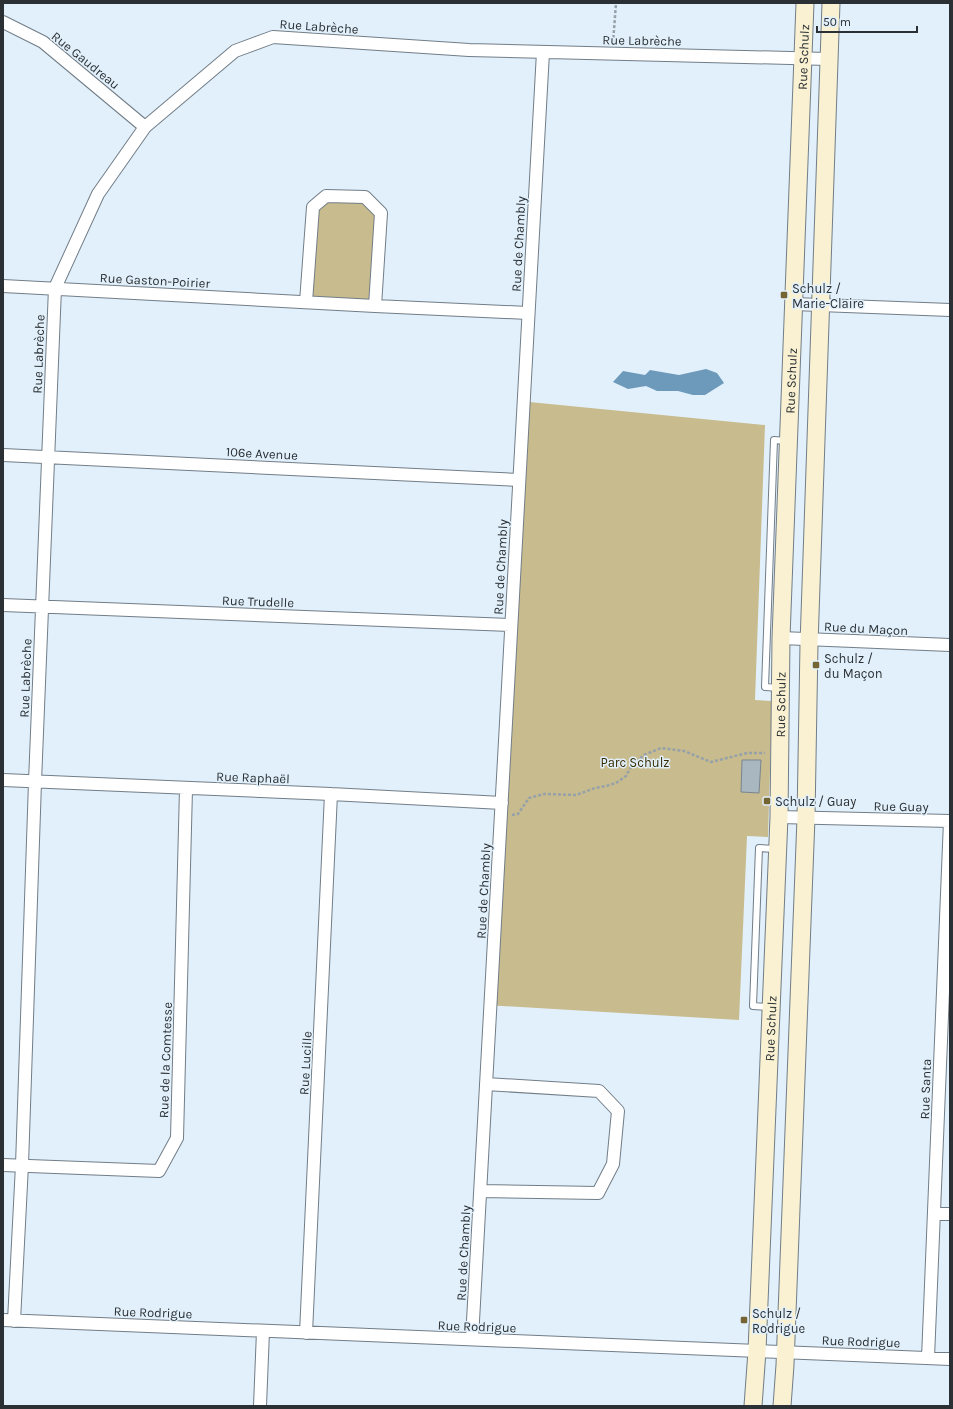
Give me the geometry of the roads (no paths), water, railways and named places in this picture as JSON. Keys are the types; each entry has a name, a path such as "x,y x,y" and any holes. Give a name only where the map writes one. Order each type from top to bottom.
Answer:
{"street":[{"name":"Rue Schulz","path":"753,1406 757,1351 778,849 781,638 805,3"},
{"name":"Rue Schulz","path":"782,1406 806,818 814,492 831,3"},
{"name":"Rue Gaudreau","path":"3,22 43,42 145,128"},
{"name":"Rue Labrèche","path":"9,1321 22,1165 35,782 55,288 98,194 145,128 235,51 273,37 470,50 828,59"},
{"name":"Rue de Chambly","path":"472,1339 543,52"},
{"path":"306,302 313,207 326,196 365,197 381,213 375,306"},
{"name":"Rue Gaston-Poirier","path":"3,286 528,313"},
{"path":"794,304 950,310"},
{"name":"106e Avenue","path":"3,455 519,480"},
{"path":"787,491 814,492"},
{"name":"Rue Trudelle","path":"3,604 511,625"},
{"name":"Rue du Maçon","path":"781,638 950,645"},
{"name":"Rue Raphaël","path":"3,780 331,794 502,809"},
{"name":"Rue de la Comtesse","path":"3,1164 158,1170 177,1138 186,789"},
{"name":"Rue Lucille","path":"306,1333 331,794"},
{"name":"Rue Guay","path":"779,817 950,821"},
{"name":"Rue Santa","path":"928,1358 950,821"},
{"path":"770,1026 798,1027"},
{"name":"Rue de Chambly","path":"481,1191 598,1193 613,1164 618,1111 599,1091 486,1084"},
{"path":"934,1214 950,1214"},
{"name":"Rue Rodrigue","path":"9,1321 950,1359"},
{"path":"260,1406 264,1331"}],"lane":[{"path":"781,688 765,687 774,440 788,441"}],"water":[{"path":"706,369 717,373 724,383 705,395 693,395 678,391 657,391 646,386 628,389 613,382 623,371 645,375 650,370 679,375"}],"place":[{"name":"Schulz / Marie-Claire","path":"784,295"},
{"name":"Schulz / du Maçon","path":"816,665"},
{"name":"Schulz / Guay","path":"767,801"},
{"name":"Schulz / Rodrigue","path":"744,1320"}],"park label":[{"name":"Parc Schulz","path":"635,762"}]}
